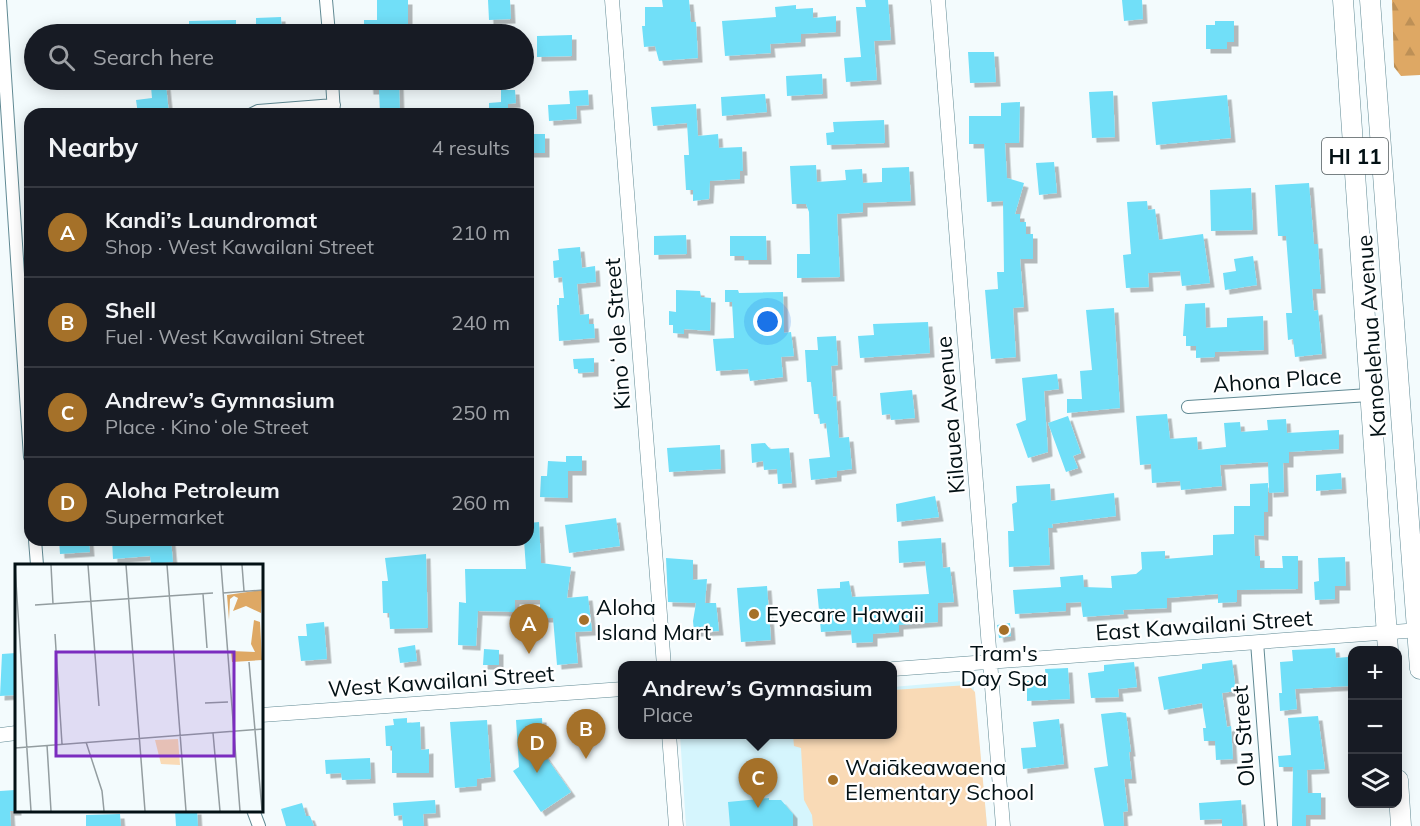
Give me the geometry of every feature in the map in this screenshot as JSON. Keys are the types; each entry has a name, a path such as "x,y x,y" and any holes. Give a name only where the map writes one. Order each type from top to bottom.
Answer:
{"highway":[{"name":"Kanoelehua Avenue","path":"1343,0 1388,641"},
{"name":"Kanoelehua Avenue","path":"1370,0 1419,630 1420,669"},
{"path":"1400,808 1401,826"}],"street":[{"path":"0,0 24,366"},
{"path":"326,0 328,24"},
{"name":"Kinoʻole Street","path":"612,0 664,661"},
{"name":"Kilauea Avenue","path":"938,0 1003,826"},
{"path":"333,90 334,108"},
{"name":"Ahona Place","path":"1188,407 1369,394"},
{"path":"35,546 37,564"},
{"name":"East Kawailani Street","path":"991,662 1257,642 1388,641 1419,630"},
{"name":"Olu Street","path":"1257,642 1271,826"},
{"path":"897,669 991,662"},
{"name":"West Kawailani Street","path":"262,715 618,689"},
{"path":"0,735 15,733"},
{"path":"669,739 676,826"},
{"path":"253,811 259,826"}],"shaded area":[{"name":"Waiākeawaena Elementary School","path":"973,680 987,826 686,826 680,739 897,739 897,687"},
{"name":"Waiākeawaena Elementary School","path":"968,685 975,692 987,826 813,826 812,815 804,800 801,748 794,746 793,739 897,739 897,690"}],"green space":[{"path":"1392,0 1420,0 1420,75 1401,76 1394,67"}],"building":[{"path":"377,0 408,0 408,24 364,24 364,20 377,20"},
{"path":"488,0 510,0 511,19 489,20"},
{"path":"662,0 689,0 691,22 696,22 698,58 659,61 655,46 644,47 642,26 645,26 645,7 663,7"},
{"path":"865,0 888,0 891,40 874,41 877,80 846,82 844,58 861,57 856,7 866,7"},
{"path":"1122,0 1142,0 1143,19 1124,21"},
{"path":"796,5 796,9 813,8 813,18 836,16 836,32 801,34 801,42 770,44 771,53 725,56 722,21 776,17 775,7"},
{"path":"281,17 281,24 256,24 256,18"},
{"path":"236,20 236,24 189,24 189,21"},
{"path":"1215,21 1234,21 1234,42 1227,42 1227,49 1206,49 1206,25 1215,25"},
{"path":"572,35 572,56 537,57 537,36"},
{"path":"968,52 994,52 996,82 970,83"},
{"path":"822,74 823,94 787,96 786,76"},
{"path":"151,90 167,90 168,108 137,108 136,100 152,98"},
{"path":"379,90 399,90 400,108 380,108"},
{"path":"501,90 515,90 516,103 508,104 508,108 489,108 489,103 501,102"},
{"path":"588,90 589,105 576,106 577,119 549,121 548,105 570,104 569,91"},
{"path":"1113,91 1115,137 1092,138 1089,92"},
{"path":"765,94 767,112 722,116 721,97"},
{"path":"1227,95 1231,138 1156,145 1152,102"},
{"path":"1020,102 1019,143 1005,143 1007,178 1024,183 1015,214 1020,214 1020,222 1026,222 1026,234 1033,234 1033,259 1020,259 1024,307 1013,308 1016,357 991,359 985,290 998,289 997,272 1004,272 1003,201 987,202 984,144 969,144 969,116 1001,116 1001,103"},
{"path":"696,104 698,136 718,134 719,148 742,147 743,171 740,171 740,179 710,181 709,199 693,201 693,190 686,190 684,155 689,155 687,123 653,126 651,107"},
{"path":"884,120 885,143 827,145 826,133 834,132 833,122"},
{"path":"534,134 545,134 545,153 534,153"},
{"path":"1054,162 1057,193 1039,195 1036,163"},
{"path":"816,165 817,182 846,180 845,170 862,169 863,183 882,182 882,168 909,167 911,201 863,203 863,212 837,214 840,277 797,278 797,254 810,254 809,212 806,204 792,204 790,166"},
{"path":"1309,183 1314,244 1318,244 1321,289 1312,289 1314,311 1318,310 1322,354 1295,357 1293,339 1288,340 1286,313 1292,313 1286,236 1278,236 1275,185"},
{"path":"1251,188 1253,230 1211,231 1210,190"},
{"path":"1147,201 1148,210 1155,209 1159,240 1203,234 1210,283 1182,286 1180,271 1148,273 1149,287 1126,288 1123,255 1131,254 1127,202"},
{"path":"686,235 687,254 654,255 654,236"},
{"path":"730,236 766,236 767,260 744,260 744,256 730,256"},
{"path":"580,247 582,268 595,266 596,282 577,284 580,315 589,314 589,324 594,324 595,338 559,341 557,305 559,305 559,298 564,298 562,277 554,278 553,261 559,260 558,249"},
{"path":"1253,256 1257,285 1225,290 1223,273 1236,271 1234,259"},
{"path":"676,290 700,291 701,297 711,298 710,331 684,329 684,334 673,333 673,325 669,325 669,311 676,312"},
{"path":"725,290 738,290 739,293 783,292 784,333 791,332 794,356 781,357 783,377 750,381 748,369 716,371 713,339 734,338 732,302 725,302"},
{"path":"1205,303 1206,328 1227,327 1227,318 1263,316 1264,350 1215,352 1215,357 1196,358 1196,346 1186,346 1186,336 1183,336 1185,304"},
{"path":"1114,308 1120,408 1067,413 1067,399 1082,399 1080,371 1092,370 1086,310"},
{"path":"928,322 930,353 860,358 858,336 874,335 873,324"},
{"path":"836,336 838,365 831,366 833,397 836,396 839,438 849,437 852,469 837,471 837,477 811,480 809,459 830,457 826,423 820,424 819,414 814,414 811,382 807,382 805,350 818,350 817,337"},
{"path":"594,358 594,372 578,373 578,369 574,369 573,359"},
{"path":"1057,374 1059,389 1044,391 1048,452 1028,458 1016,424 1026,420 1022,378"},
{"path":"912,390 915,418 891,420 890,414 882,415 880,393"},
{"path":"1167,414 1170,439 1197,437 1198,450 1226,447 1224,423 1240,422 1241,432 1268,430 1267,420 1286,419 1287,433 1339,430 1339,449 1289,452 1289,463 1283,463 1284,492 1269,493 1268,462 1220,465 1222,486 1181,490 1180,481 1152,483 1151,464 1140,465 1136,416"},
{"path":"1068,416 1081,453 1073,456 1078,468 1066,472 1048,423"},
{"path":"765,443 770,449 789,448 792,483 778,484 777,469 764,470 763,461 752,463 751,444"},
{"path":"720,445 721,469 669,472 667,448"},
{"path":"566,456 582,456 582,471 568,471 568,498 540,497 541,476 547,476 548,461 566,462"},
{"path":"1341,473 1342,489 1316,491 1316,475"},
{"path":"1268,483 1268,512 1264,512 1264,536 1254,535 1255,556 1260,556 1260,568 1283,568 1282,556 1298,556 1298,589 1237,590 1237,602 1218,603 1218,594 1167,598 1167,608 1123,610 1124,614 1083,617 1081,602 1066,603 1066,611 1015,614 1013,590 1061,587 1060,577 1083,575 1084,587 1112,588 1111,576 1136,574 1142,569 1141,552 1165,551 1165,559 1213,555 1213,535 1234,534 1234,506 1250,506 1250,484"},
{"path":"1050,484 1051,501 1114,493 1116,516 1052,524 1053,528 1048,528 1050,565 1009,567 1008,531 1014,531 1012,504 1017,502 1016,486"},
{"path":"935,496 939,517 897,522 896,504"},
{"path":"616,518 620,546 569,553 565,525"},
{"path":"534,522 539,522 541,563 571,567 567,598 588,596 592,631 575,632 578,663 557,665 553,618 540,618 540,600 515,600 515,612 478,611 476,646 458,645 459,602 466,603 465,569 526,569 524,546 534,546"},
{"path":"941,538 943,568 950,567 954,602 938,603 938,622 899,625 899,632 873,634 873,642 852,643 851,630 821,632 817,589 840,588 840,582 849,581 852,597 929,594 925,561 899,563 898,541"},
{"path":"59,546 90,546 90,552 60,554"},
{"path":"112,546 172,546 173,562 151,564 150,556 113,559"},
{"path":"426,554 428,628 390,629 389,613 383,613 382,581 388,581 385,558"},
{"path":"1345,557 1346,586 1335,586 1335,599 1315,600 1314,582 1319,581 1318,558"},
{"path":"666,558 693,560 693,580 707,579 705,603 716,603 719,631 694,632 696,603 668,602"},
{"name":"Eyecare Hawaii","path":"767,586 771,640 741,642 737,588"},
{"path":"324,622 327,659 301,661 298,636 307,636 306,624"},
{"name":"Tram's Day Spa","path":"1010,623 1011,636 999,638 997,625"},
{"path":"415,645 417,661 400,663 398,648"},
{"path":"1335,648 1336,658 1348,657 1348,686 1295,689 1297,709 1280,711 1279,693 1282,693 1280,662 1293,661 1292,650"},
{"path":"484,649 499,650 499,665 483,665"},
{"path":"15,653 15,695 0,696 2,654"},
{"path":"1232,660 1236,691 1222,693 1227,727 1231,726 1233,759 1216,760 1215,741 1204,741 1203,728 1206,728 1202,703 1164,710 1158,677 1202,669 1202,664"},
{"path":"1134,662 1137,687 1118,689 1119,697 1091,698 1088,673 1104,671 1104,665"},
{"path":"1068,668 1070,699 1027,701 1027,681 1046,680 1045,669"},
{"path":"1126,713 1131,752 1129,752 1132,779 1124,779 1128,811 1123,812 1124,826 1104,826 1094,768 1108,766 1101,714"},
{"path":"1318,716 1325,769 1307,770 1308,793 1321,793 1321,815 1306,815 1306,826 1292,826 1293,767 1279,767 1278,756 1291,755 1288,718"},
{"path":"407,718 407,723 420,722 421,750 429,749 429,773 392,773 392,746 386,746 385,726 394,725 393,719"},
{"path":"542,718 544,754 571,792 541,812 513,771 519,767 516,720"},
{"path":"1059,719 1064,764 1023,769 1021,748 1036,747 1033,722"},
{"path":"487,720 491,777 477,779 477,786 455,788 450,722"},
{"path":"370,758 371,779 342,780 341,773 326,774 325,760"},
{"path":"15,790 15,811 10,811 11,826 0,826 0,791"},
{"path":"769,798 769,800 781,800 793,814 793,826 730,826 728,802"},
{"path":"435,800 436,813 423,814 424,826 403,826 402,815 394,816 393,803"},
{"path":"1241,800 1243,826 1222,826 1222,819 1200,820 1199,803"},
{"path":"302,803 306,816 310,816 314,826 286,826 281,809"},
{"path":"175,811 197,811 198,826 176,826"},
{"path":"120,814 121,826 86,826 86,815"}],"place":[{"name":"Eyecare Hawaii","path":"754,614"},
{"name":"Aloha Island Mart","path":"584,620"},
{"name":"Tram's Day Spa","path":"1004,630"},
{"name":"Kandi’s Laundromat","path":"529,654"},
{"name":"Shell","path":"586,759"},
{"name":"Aloha Petroleum","path":"537,773"},
{"name":"Waiākeawaena Elementary School","path":"833,780"},
{"name":"Andrew’s Gymnasium","path":"758,808"}]}
